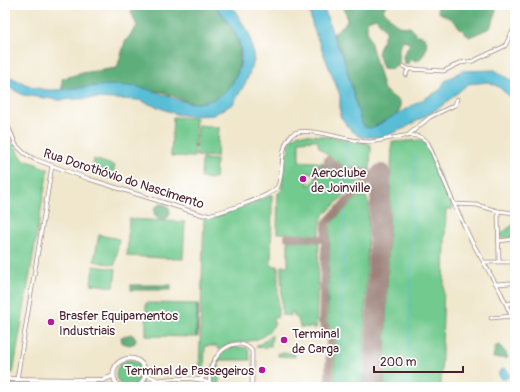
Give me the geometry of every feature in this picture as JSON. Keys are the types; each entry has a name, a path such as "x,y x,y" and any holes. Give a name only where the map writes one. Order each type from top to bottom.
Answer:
{"main road":[{"path":"5,385 119,386 114,376 116,366 123,359 128,358 138,360 142,363 146,372 140,386"},
{"path":"5,379 103,380 114,376"}],"street":[{"path":"403,66 408,69 444,71 460,63 473,62 484,55 503,48 509,41 515,27"},
{"path":"406,75 408,69"},
{"path":"407,136 430,117 455,105 457,98"},
{"name":"Rua Dorothóvio do Nascimento","path":"5,119 16,145 24,153 52,166 203,215 214,214 247,202 267,194 276,188 286,144 294,133 338,136 366,142 407,136"},
{"path":"5,141 11,135"},
{"path":"407,136 420,136 426,140 454,204 497,284 515,324"},
{"path":"17,379 52,166"},
{"path":"454,204 477,205 498,211 515,213"},
{"path":"498,211 499,261"},
{"path":"498,241 515,240"},
{"path":"484,262 515,262"},
{"path":"497,284 510,283"},
{"path":"507,304 515,302"},
{"path":"491,318 512,316"},
{"path":"210,386 210,372 212,363 220,352 234,345 246,346 252,351 252,387"},
{"path":"146,372 149,376 158,380"},
{"path":"140,386 158,380 199,379 207,376 210,372"},
{"path":"199,379 210,386"}],"green space":[{"path":"134,5 215,5 235,32 239,43 239,66 236,77 230,87 222,95 213,100 201,103 189,102 157,91 62,91 62,79 81,73 117,68 125,42 137,26 131,12"},
{"path":"340,5 387,5 383,10 398,26 410,27 417,35 426,39 427,45 425,51 418,61 409,59 408,64 404,63 403,56 410,44 403,40 399,48 399,65 392,69 383,68 378,53 386,31 376,18 367,21 367,30 384,90 400,102 400,109 396,115 372,128 365,127 361,122 343,56 333,34 347,22 346,13"},
{"path":"437,5 497,5 495,16 490,28 469,37 451,19 438,12"},
{"path":"173,117 196,118 194,157 171,156"},
{"path":"198,125 219,127 217,157 196,156"},
{"path":"299,134 333,137 370,144 371,146 370,170 341,167 319,147 317,140 299,141 299,161 326,163 316,173 308,173 308,186 329,165 344,172 365,175 323,216 317,237 288,236 288,233 277,233 278,193 281,192 286,153 289,152 288,144 292,138"},
{"path":"10,139 23,159 48,169 13,373 5,372 5,144"},
{"path":"422,140 429,149 453,209 446,209 441,387 384,387 392,142"},
{"path":"94,159 115,166 111,178 90,172"},
{"path":"202,159 216,160 215,179 201,178"},
{"path":"272,195 271,266 278,266 278,314 277,318 274,317 273,322 275,323 269,331 256,339 234,343 219,350 216,346 205,346 204,375 199,375 204,217 213,218"},
{"path":"359,196 366,197 369,204 363,387 334,387 335,330 329,326 327,322 330,228 334,220"},
{"path":"162,204 168,206 170,212 168,218 162,220 156,218 154,212 156,206"},
{"path":"129,219 185,222 183,259 127,256"},
{"path":"515,223 515,237 501,238 501,234"},
{"path":"99,235 119,239 115,265 94,261"},
{"path":"288,239 319,242 316,328 300,327 298,319 294,316 294,312 291,312 291,316 282,315 281,266 288,266"},
{"path":"93,266 116,269 114,287 91,284"},
{"path":"131,285 171,285 171,290 131,290"},
{"path":"146,303 197,304 196,337 146,336"},
{"path":"197,304 199,304 198,337 196,337"},
{"path":"131,334 136,338 135,343 130,345 122,343 121,337"},
{"path":"272,335 271,346 265,346 265,348 256,347"},
{"path":"499,345 506,353 508,358 493,358 495,347"},
{"path":"236,347 247,348 249,351 250,360 219,360 219,387 213,387 212,374 216,361 223,352"},
{"path":"278,353 295,353 295,357 278,356"},
{"path":"130,360 140,364 144,374 140,384 130,388 120,384 116,374 120,364"}],"water":[{"path":"215,5 231,5 234,9 250,36 254,61 246,82 233,104 213,115 191,116 176,114 139,100 94,98 59,100 23,95 5,85 5,74 20,82 47,90 123,85 145,88 187,102 199,103 210,101 228,89 239,69 241,58 240,46 236,35 230,24"},
{"path":"308,5 323,5 335,41 343,56 361,122 365,127 372,128 440,90 445,81 462,71 495,70 515,83 515,101 499,87 488,82 468,84 439,108 405,128 383,137 361,137 352,131 340,116 340,95 313,27"},
{"path":"502,369 506,369 508,370 508,378 502,379 499,376 499,372"}],"waterway":[{"path":"346,167 347,142"},
{"path":"407,387 415,155"},
{"path":"346,174 346,191"},
{"path":"340,384 345,211"}],"taxiway":[{"path":"328,160 343,170 365,172 377,181"},
{"path":"317,174 326,165 333,164"},
{"path":"329,387 330,338 322,322 326,223 366,182 375,179 380,187"},
{"path":"288,237 324,239"}],"runway":[{"path":"374,387 381,174"}],"place":[{"name":"Aeroclube de Joinville","path":"303,179"},
{"name":"Brasfer Equipamentos Industriais","path":"51,322"},
{"name":"Terminal de Carga","path":"284,340"},
{"name":"Terminal de Passegeiros","path":"262,370"}]}
